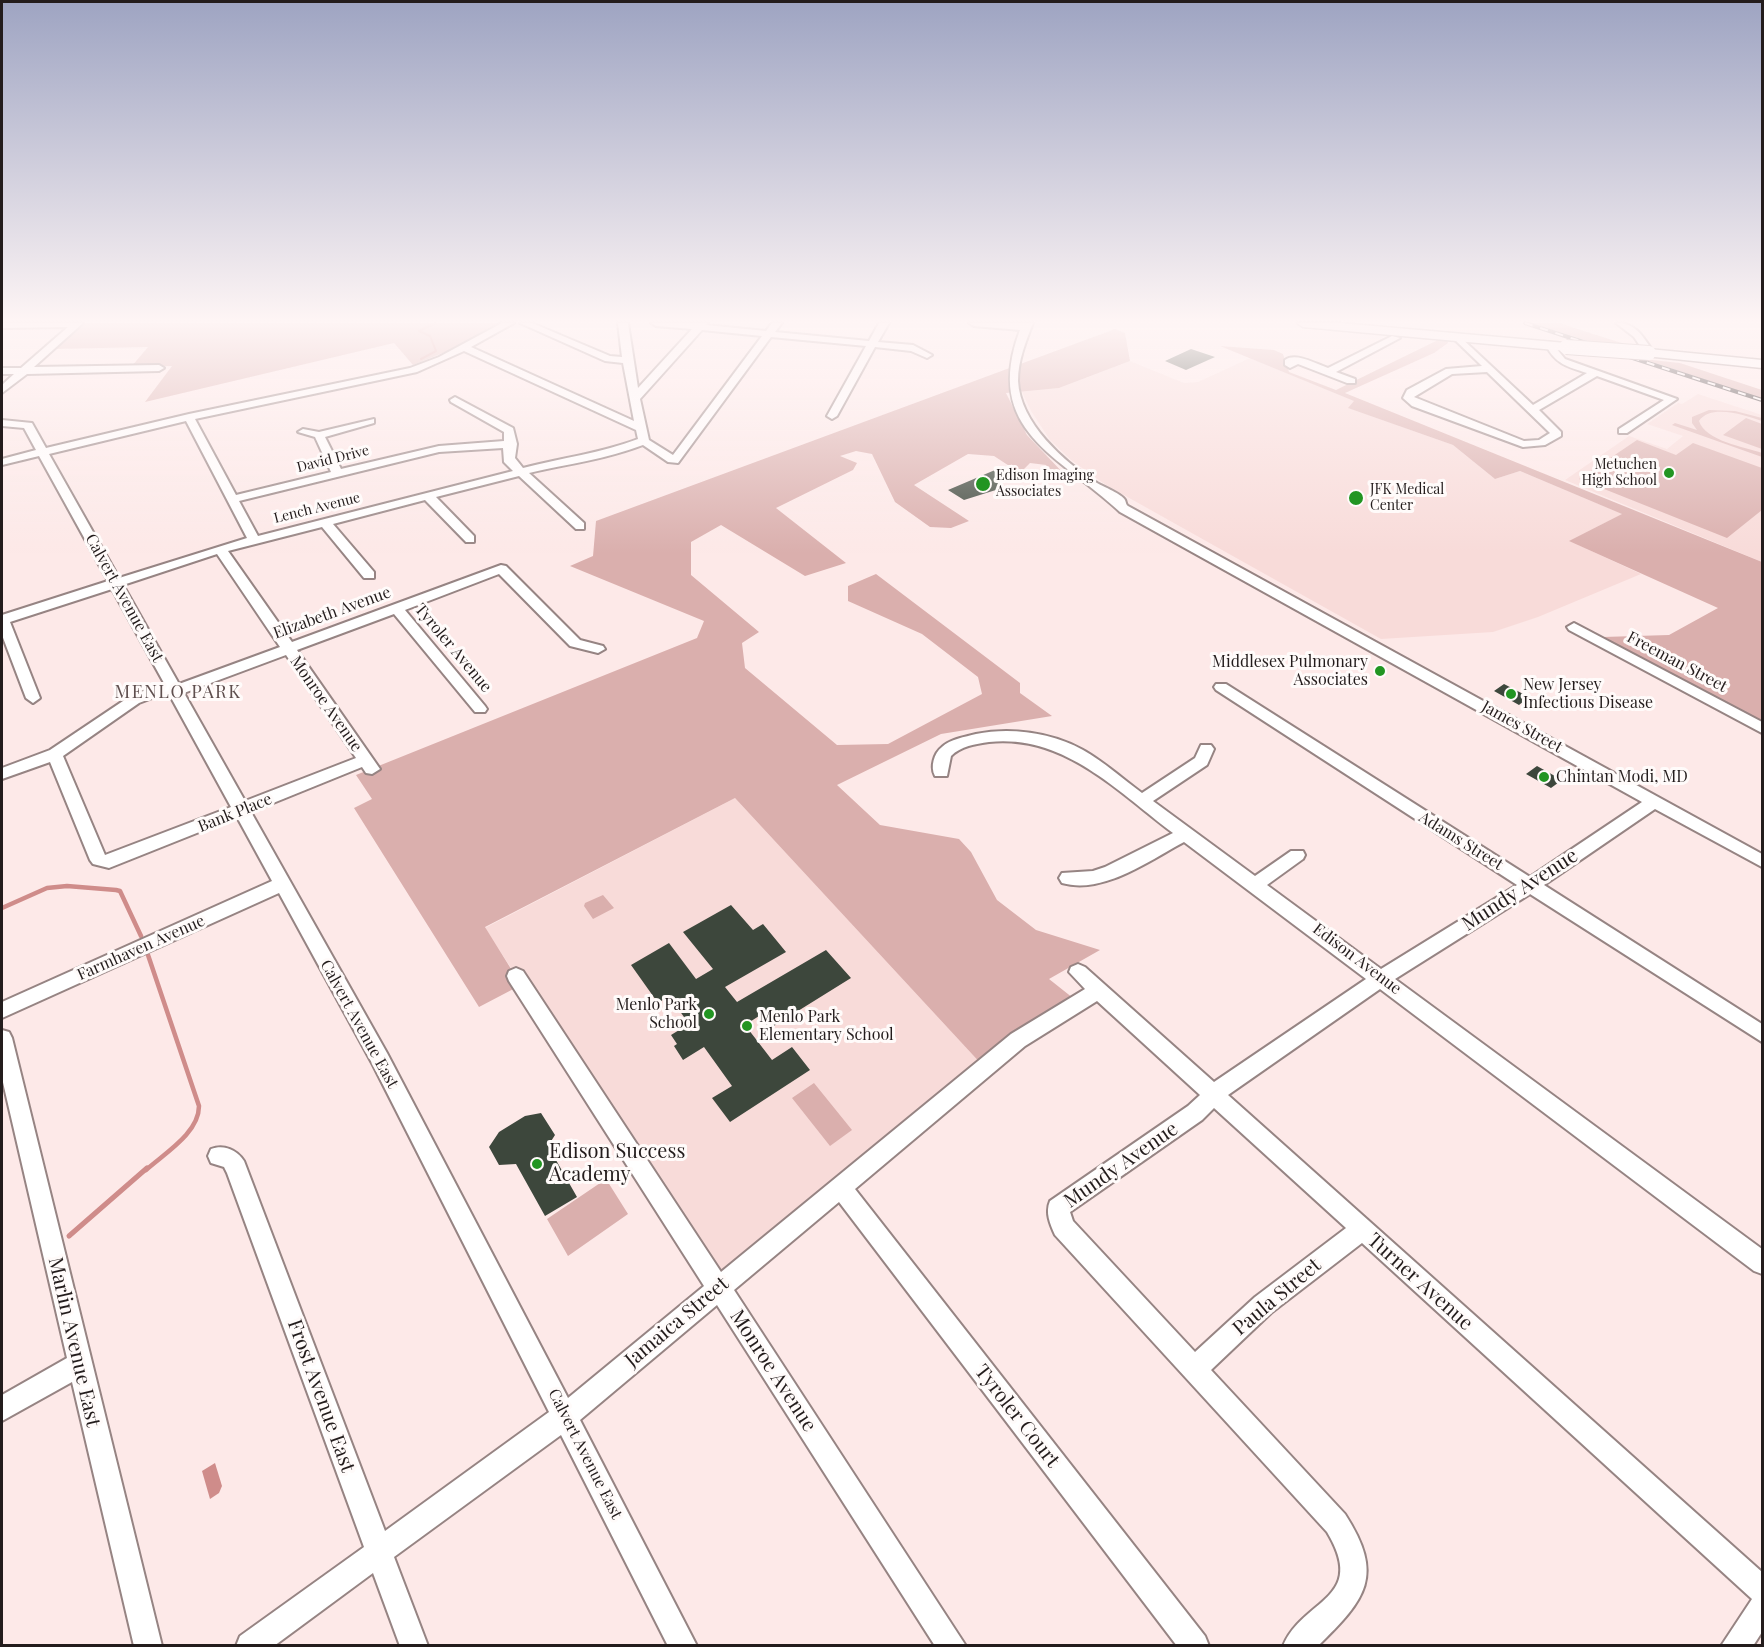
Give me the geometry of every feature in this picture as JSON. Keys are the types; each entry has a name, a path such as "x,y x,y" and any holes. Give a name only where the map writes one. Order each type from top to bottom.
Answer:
{"street":[{"path":"2,462 271,400"},
{"path":"456,400 504,426 510,433 511,444 508,457 519,473 579,526"},
{"path":"572,400 642,434 673,460 677,458 720,400"},
{"path":"635,400 642,434"},
{"path":"832,416 841,400"},
{"name":"James Street","path":"1019,400 1023,415 1045,444 1084,478 1112,498 1358,633 1376,646 1762,861"},
{"path":"1410,400 1416,404 1523,444 1541,443 1557,434 1523,400"},
{"path":"1533,409 1549,400"},
{"path":"1623,431 1671,400"},
{"path":"189,417 254,540"},
{"path":"303,432 319,435 370,421"},
{"name":"Calvert Avenue East","path":"6,423 28,425 281,885 380,1059 683,1646"},
{"name":"Lench Avenue","path":"2,620 220,549 580,457 618,451 642,434"},
{"path":"319,435 337,473"},
{"name":"David Drive","path":"234,499 439,449 511,444"},
{"path":"428,496 470,539"},
{"path":"325,522 369,575"},
{"name":"Monroe Avenue","path":"220,549 368,764"},
{"name":"Elizabeth Avenue","path":"2,774 55,754 134,700 288,649 501,569 575,643 598,649"},
{"name":"Tyroler Avenue","path":"397,609 480,710"},
{"path":"2,620 33,698"},
{"name":"Freeman Street","path":"1574,627 1762,728"},
{"name":"Adams Street","path":"1221,687 1762,1034"},
{"name":"Edison Avenue","path":"941,772 943,756 948,749 960,743 1004,735 1030,737 1077,753 1256,884 1762,1263"},
{"path":"1143,800 1201,761 1206,749"},
{"name":"Bank Place","path":"55,754 97,856 104,862 116,861 368,764"},
{"name":"Mundy Avenue","path":"1297,1646 1348,1594 1356,1572 1352,1546 1336,1523 1063,1227 1059,1208 1195,1113 1229,1081 1382,978 1531,885 1656,801"},
{"path":"1068,878 1093,878 1111,872 1187,833"},
{"path":"1256,884 1297,855"},
{"name":"Farmhaven Avenue","path":"2,1010 281,885"},
{"name":"Turner Avenue","path":"1078,972 1762,1590"},
{"name":"Monroe Avenue","path":"516,976 952,1646"},
{"name":"Jamaica Street","path":"250,1646 566,1416 1018,1040 1098,991"},
{"name":"Marlin Avenue East","path":"2,1038 148,1646"},
{"name":"Frost Avenue East","path":"219,1156 231,1160 236,1168 414,1646"},
{"name":"Tyroler Court","path":"840,1187 1195,1646"},
{"name":"Paula Street","path":"1194,1369 1263,1305 1362,1229"},
{"path":"2,1409 80,1364"},
{"path":"1735,1646 1762,1609"}],"shaded area":[{"path":"923,400 1009,400 1027,435 1066,476 1057,479 1046,465 1030,463 1020,473 994,456 968,454 914,485 969,521 951,528 930,527 895,502 872,454 856,451 840,456 857,463 853,470 776,508 846,563 805,576 721,525 691,542 691,575 759,632 742,643 745,668 837,745 888,744 982,694 978,677 922,634 848,601 848,586 876,574 1020,683 1020,693 1052,716 941,734 837,785 880,825 959,839 971,852 997,900 1036,930 1100,950 1049,979 1078,1002 984,1067 735,798 485,927 521,985 479,1007 354,808 372,799 356,775 697,638 704,621 570,566 593,556 596,521"},
{"name":"JFK Medical Center","path":"1026,400 1352,400 1355,401 1349,408 1453,445 1495,479 1520,471 1623,514 1570,541 1641,574 1538,617 1493,632 1381,639 1106,485 1071,460 1050,440"},
{"path":"1351,400 1362,400 1762,562 1762,719 1758,722 1603,637 1669,635 1718,608 1569,541 1622,514 1520,471 1495,479 1453,445 1348,408 1354,401"},
{"name":"Metuchen High School","path":"1689,400 1716,400 1762,415 1762,562 1565,480 1629,436 1667,449 1683,436 1647,424 1678,403 1682,404"},
{"path":"1709,410 1735,411 1762,418 1762,421 1739,414 1720,412 1705,416 1699,421 1709,434 1736,446 1762,453 1762,457 1672,425 1675,423 1697,430 1692,423 1692,417"},
{"path":"1746,418 1762,424 1762,449 1723,435"},
{"path":"1637,440 1676,455 1693,443 1762,468 1762,510 1727,538 1579,479"},
{"name":"Menlo Park Elementary School","path":"735,798 984,1067 719,1287 485,928"},
{"path":"603,895 614,908 593,919 584,906 585,903"},
{"path":"814,1083 852,1130 830,1146 792,1098"},
{"path":"606,1179 628,1214 568,1256 547,1219"},
{"path":"215,1463 222,1486 219,1493 210,1499 202,1471"}],"building":[{"name":"Edison Imaging Associates","path":"995,470 1006,476 999,479 1002,481 999,489 964,500 948,490"},
{"name":"New Jersey Infectious Disease","path":"1504,684 1529,697 1519,705 1494,691"},
{"name":"Chintan Modi, MD","path":"1537,766 1562,780 1551,788 1526,774"},
{"name":"Menlo Park School","path":"731,905 753,930 763,924 786,952 725,987 737,1002 826,950 851,978 769,1029 759,1016 745,1025 772,1060 792,1047 810,1070 730,1122 712,1098 732,1086 704,1047 683,1060 674,1046 677,1044 671,1035 689,1024 669,996 658,1003 631,965 669,943 696,979 713,969 683,932"},
{"name":"Edison Success Academy","path":"541,1113 555,1135 548,1146 577,1197 545,1216 516,1164 499,1165 489,1147 499,1132 525,1116"}],"waterway":[{"path":"2,908 47,888 67,886 116,890 120,891 141,936"},
{"path":"146,1170 187,1134 198,1116 199,1106 148,955"},
{"path":"69,1236 147,1168"}],"place":[{"name":"Metuchen High School","path":"1669,473"},
{"name":"Edison Imaging Associates","path":"983,484"},
{"name":"JFK Medical Center","path":"1356,498"},
{"name":"Middlesex Pulmonary Associates","path":"1380,671"},
{"name":"New Jersey Infectious Disease","path":"1511,694"},
{"name":"Chintan Modi, MD","path":"1544,777"},
{"name":"Menlo Park School","path":"709,1014"},
{"name":"Menlo Park Elementary School","path":"747,1026"},
{"name":"Edison Success Academy","path":"537,1164"}],"district":[{"name":"MENLO PARK","path":"178,692"}]}
